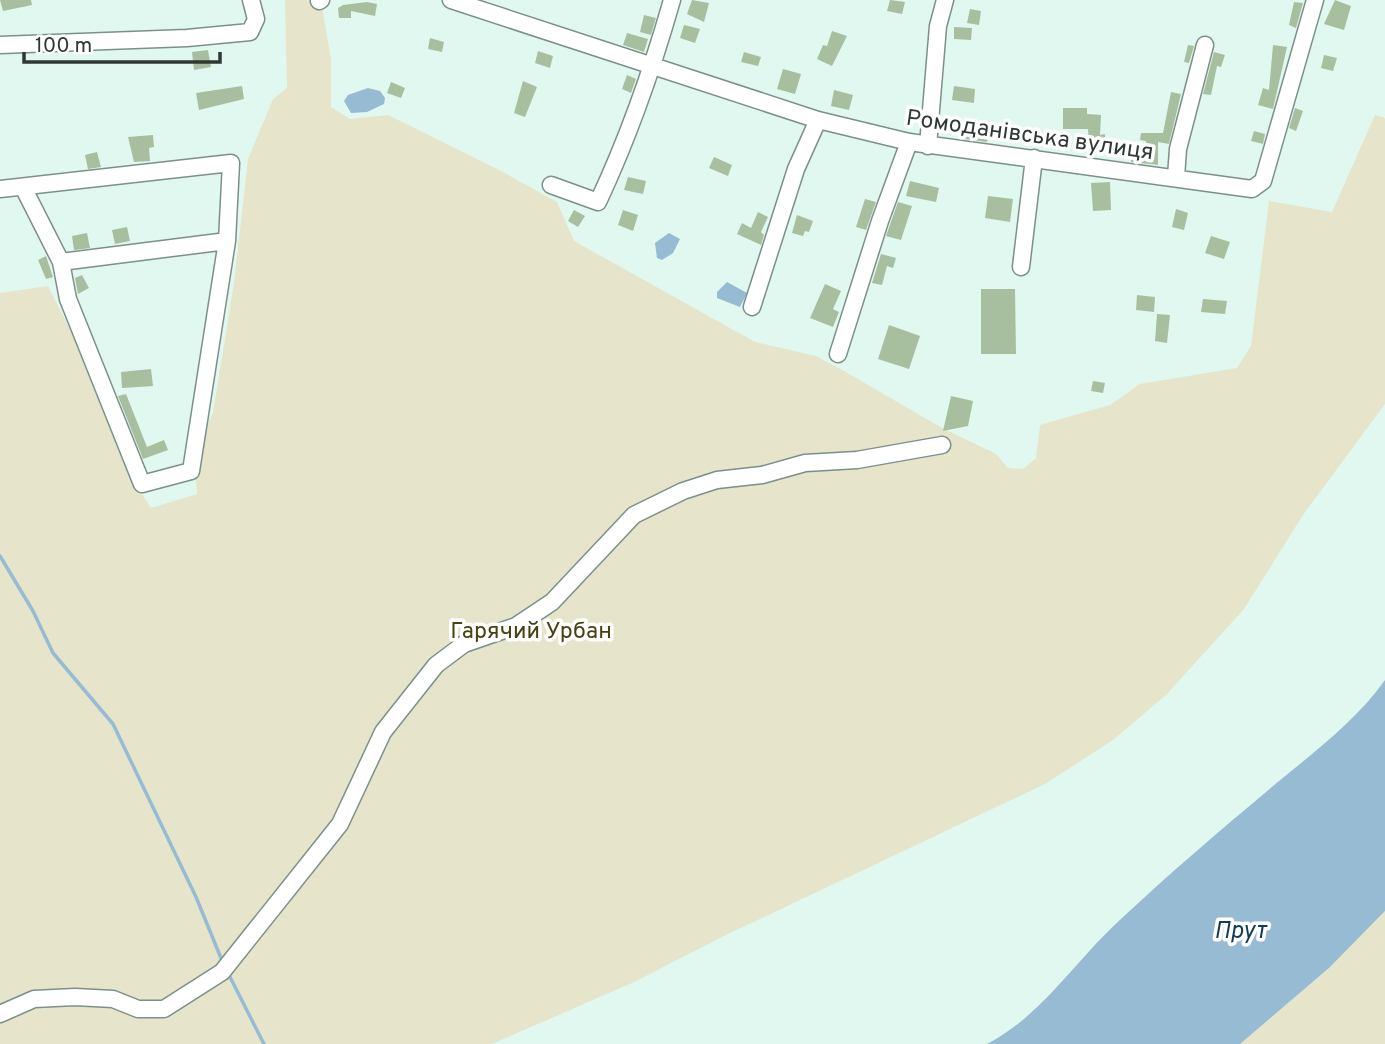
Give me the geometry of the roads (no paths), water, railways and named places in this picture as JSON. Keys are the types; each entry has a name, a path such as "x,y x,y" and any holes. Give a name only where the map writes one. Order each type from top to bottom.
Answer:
{"street":[{"path":"0,45 187,38 250,32 256,19 251,0"},
{"name":"Ромоданівська вулиця","path":"452,0 818,120 909,142 975,154 1034,158 1252,190 1262,181 1315,0"},
{"path":"551,185 598,202 628,139 653,68 672,0"},
{"path":"928,146 938,26 946,0"},
{"path":"1177,177 1178,149 1205,45"},
{"path":"752,307 796,169 818,120"},
{"path":"838,354 880,221 909,142"},
{"path":"1021,267 1034,158"},
{"path":"0,189 24,189 231,163 227,241 191,471 142,484 68,299 61,262 24,189"},
{"path":"61,262 227,241"},
{"path":"0,1014 34,999 75,997 113,999 138,1009 164,1009 222,972 340,824 383,732 436,665 464,644 516,626 552,602 634,515 683,491 717,480 762,475 805,463 858,460 943,445"}],"water":[{"path":"368,88 380,91 385,98 384,104 367,112 351,113 344,101 348,95"},
{"path":"669,233 680,239 673,253 662,260 657,258 655,243"},
{"path":"727,282 747,293 740,307 717,298 717,292"},
{"name":"Прут","path":"1385,680 1385,911 1329,968 1240,1044 987,1044 1025,1018 1122,918 1344,726"}],"waterway":[{"path":"0,556 33,611 53,653 113,724 196,897 223,963"},
{"path":"228,973 264,1044"}],"park label":[{"name":"Гарячий Урбан","path":"531,630"}]}
